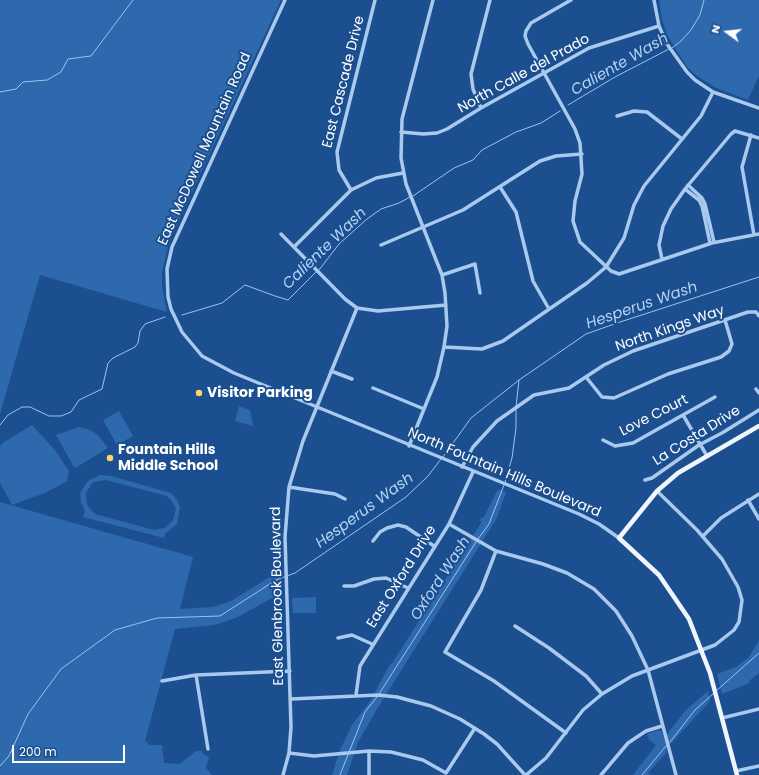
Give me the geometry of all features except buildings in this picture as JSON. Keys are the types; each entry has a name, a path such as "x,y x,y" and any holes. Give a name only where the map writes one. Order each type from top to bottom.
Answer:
{"main road":[{"path":"619,538 657,491 678,473 759,426"},
{"name":"North Fountain Hills Boulevard","path":"619,538 658,575 672,592 689,619 702,650 736,773"}],"street":[{"name":"East McDowell Mountain Road","path":"239,375 202,356 182,332 170,309 166,280 167,269 176,236 285,0"},
{"name":"East Cascade Drive","path":"351,190 339,170 337,152 375,0"},
{"path":"409,446 437,377 447,326 442,275 411,197 403,173 401,158 400,132 405,105 433,0"},
{"path":"481,108 473,90 471,74 490,0"},
{"path":"571,0 531,23 526,31 528,44 578,135 582,154 582,174 573,212 574,228 582,245 613,273 619,274 712,243 759,234"},
{"path":"654,0 658,26 667,44 680,64 695,80 713,92 759,108"},
{"name":"North Calle del Prado","path":"400,132 437,133 447,129 481,108 589,48 658,26"},
{"path":"444,347 476,350 491,347 503,341 549,309 606,267 624,238 630,216 640,193 700,116 713,92"},
{"path":"617,116 634,110 647,112 682,139"},
{"path":"662,259 659,245 663,226 671,209 687,187 735,131 759,138"},
{"path":"751,135 742,167 754,235"},
{"path":"382,245 463,210 540,161 556,156 582,154"},
{"path":"294,247 351,190 376,178 403,173"},
{"path":"500,187 516,212 533,281 549,309"},
{"path":"687,187 699,200 702,206 712,243"},
{"path":"280,234 357,308 378,311 446,305"},
{"path":"442,275 475,264 480,293"},
{"name":"East Glenbrook Boulevard","path":"283,775 289,753 291,699 286,540 286,509 289,486 303,441 357,308"},
{"name":"North Kings Way","path":"462,468 473,447 497,421 538,393 564,390 622,355 748,312 758,314"},
{"path":"586,377 602,397 614,398 668,374 721,357 729,351 732,344 725,320"},
{"path":"331,371 352,379"},
{"name":"North Fountain Hills Boulevard","path":"239,375 462,468 579,514 599,524 619,538"},
{"path":"373,388 424,409"},
{"path":"756,389 759,393"},
{"name":"Love Court","path":"603,440 612,446 627,445 715,397"},
{"name":"La Costa Drive","path":"645,480 652,478 699,445 722,433 759,410"},
{"path":"682,415 707,456"},
{"name":"East Oxford Drive","path":"356,695 360,666 372,644 449,524 473,472"},
{"path":"289,486 335,494 344,499"},
{"path":"291,699 356,695 397,697 416,702 452,715 475,728 497,744 525,775 546,758 583,710 602,694 616,684 724,640 734,630 739,622 742,600 738,587 722,559 703,536 657,491"},
{"path":"703,536 721,518 759,494"},
{"path":"748,500 759,518"},
{"path":"449,524 496,551 555,567 594,589 616,611 632,636 648,670 676,775"},
{"path":"373,541 380,532 398,525 406,527 434,546"},
{"path":"496,551 481,590 445,652 494,681 566,733"},
{"path":"344,586 354,586 374,579 386,578 408,588"},
{"path":"515,626 549,648 586,676 602,694"},
{"path":"338,638 352,635 372,644"},
{"path":"162,681 196,675 290,671"},
{"path":"196,675 208,750"},
{"path":"722,718 759,709"},
{"path":"601,775 628,743 646,731 662,726"},
{"path":"289,753 314,756 369,751 401,754 423,760 446,773 475,728"},
{"path":"369,751 369,775"},
{"path":"736,773 759,766"}],"shaded area":[{"path":"0,0 281,0 169,242 162,272 162,287 167,312 40,275 0,414"},
{"path":"659,0 759,0 759,76 748,100 716,88 697,76 687,67 667,35 662,19"},
{"path":"239,406 250,410 253,426 235,421"},
{"path":"119,411 133,436 117,445 103,420"},
{"path":"32,425 55,450 69,471 67,481 45,493 12,505 0,483 0,446"},
{"path":"79,427 90,430 98,435 108,448 77,467 74,467 56,435"},
{"path":"100,475 111,476 171,493 177,500 180,508 177,524 165,534 164,538 83,517 85,511 81,502 80,493 88,481","holes":["106,480 167,496 172,501 176,509 173,520 165,528 154,530 95,514 87,505 86,493 93,482"]},
{"path":"498,489 506,492 497,518 377,709 358,742 347,775 332,775 340,750 352,725 371,700 390,664 391,665 481,523 480,518 484,517"},
{"path":"0,502 193,557 180,609 213,607 231,601 281,570 281,593 236,618 215,625 175,629 145,741 150,745 162,745 164,763 180,764 196,751 202,751 203,754 209,757 206,768 212,775 0,775"},
{"path":"316,597 316,613 293,613 292,598"},
{"path":"759,640 759,673 749,681 750,683 722,694 717,674 736,667 749,657"},
{"path":"708,691 710,701 666,749 667,752 648,773 651,775 633,775 656,745 649,740 647,734 659,730 662,732 664,738 686,710"}],"waterway":[{"path":"0,92 16,89 23,82 47,80 61,72 68,59 91,56 133,0"},
{"name":"Caliente Wash","path":"672,48 691,30 700,15 704,0"},
{"name":"Caliente Wash","path":"568,105 615,77 669,49"},
{"name":"Caliente Wash","path":"413,196 454,168 473,160 482,150 516,132 541,123 560,111"},
{"name":"Caliente Wash","path":"319,270 339,244 367,219 381,209 399,203 410,197"},
{"name":"Caliente Wash","path":"182,315 222,303 245,285 288,300 316,272"},
{"name":"Hesperus Wash","path":"443,457 471,418 519,380 586,334 759,277"},
{"name":"Caliente Wash","path":"0,425 8,415 22,407 30,407 49,416 61,416 71,412 79,400 102,389 108,363 113,358 135,347 138,343 140,331 145,324 165,317"},
{"name":"Oxford Wash","path":"516,407 519,380"},
{"name":"Oxford Wash","path":"505,482 512,458 516,428 516,410"},
{"name":"Hesperus Wash","path":"0,766 9,756 28,714 61,669 115,630 157,618 220,616 276,580 295,573 406,497 428,476 441,459"},
{"name":"Oxford Wash","path":"478,539 489,524 504,485"},
{"name":"Oxford Wash","path":"379,694 476,542"},
{"path":"716,691 759,653"},
{"path":"670,742 695,710 714,693"},
{"name":"Oxford Wash","path":"340,775 365,712 377,697"},
{"path":"642,775 666,746"}],"place":[{"name":"Visitor Parking","path":"199,393"},
{"name":"Fountain Hills Middle School","path":"110,458"}]}
